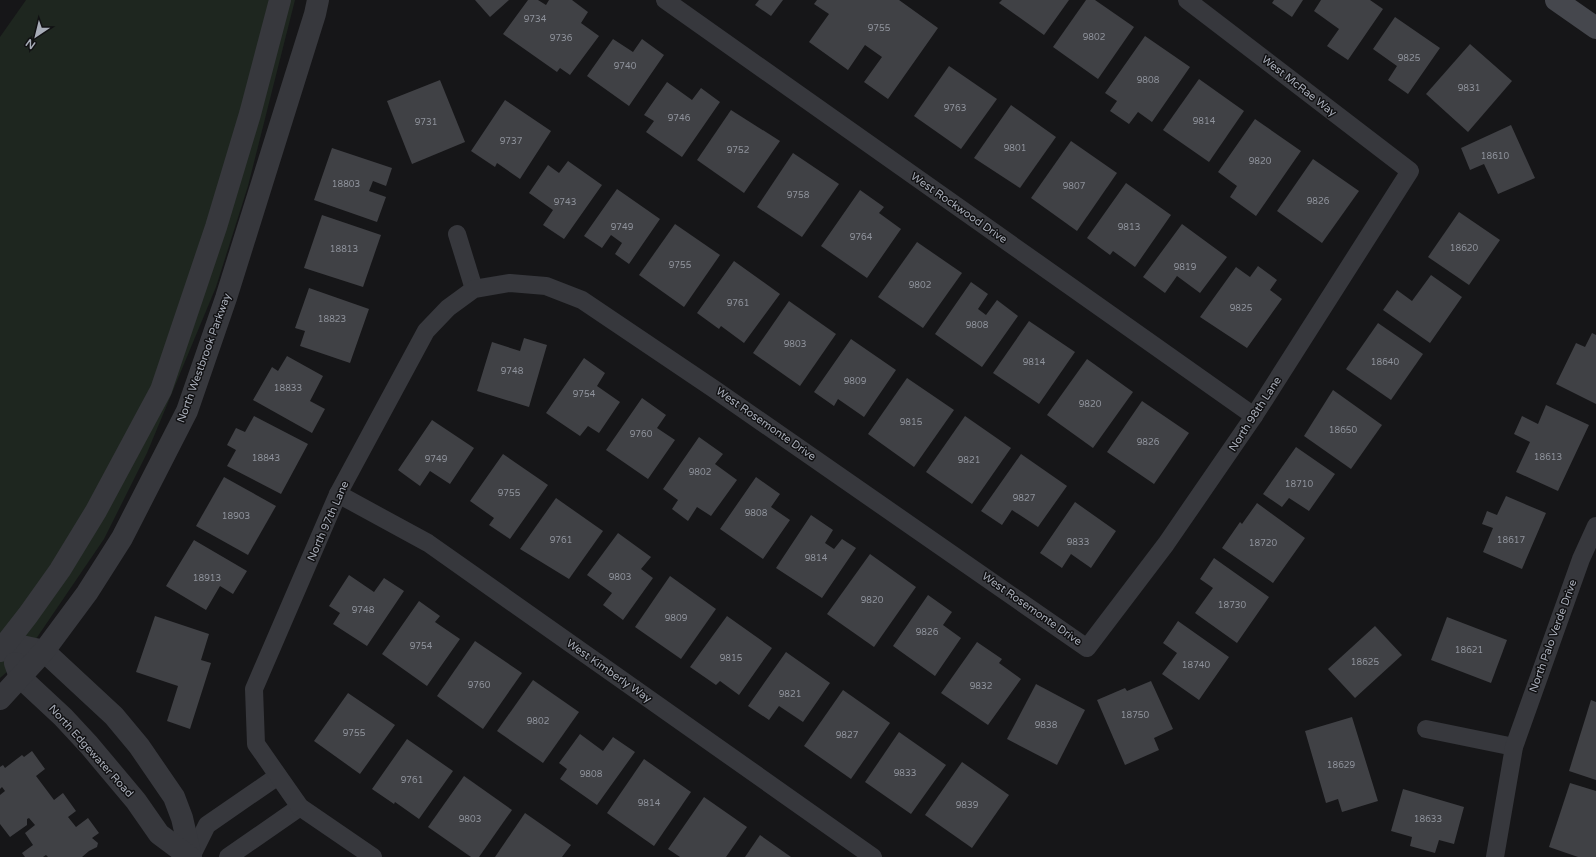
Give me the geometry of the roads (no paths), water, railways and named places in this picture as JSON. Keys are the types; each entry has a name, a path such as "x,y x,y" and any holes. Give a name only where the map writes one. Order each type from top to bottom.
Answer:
{"main road":[{"path":"1556,0 1596,28"}],"street":[{"path":"4,647 60,570 96,511 161,390 216,227 250,114 280,0"},
{"name":"North Westbrook Parkway","path":"0,699 44,651 87,593 122,538 187,411 228,291 315,14 318,0"},
{"name":"West Rockwood Drive","path":"665,0 1254,416"},
{"name":"West McRae Way","path":"1187,0 1410,172"},
{"name":"North 98th Lane","path":"1087,648 1166,544 1254,416 1410,172"},
{"path":"457,234 474,289"},
{"name":"West Rosemonte Drive","path":"474,289 510,283 546,286 582,300 714,388 1087,648"},
{"name":"North 97th Lane","path":"300,807 256,744 254,689 338,494 426,331 448,308 474,289"},
{"name":"West Kimberly Way","path":"338,494 428,543 874,857"},
{"name":"North Palo Verde Drive","path":"1495,857 1514,747 1581,559 1596,526"},
{"path":"4,647 44,651 114,716 139,746 174,797 182,818 191,857"},
{"name":"North Edgewater Road","path":"4,647 20,677 63,717 89,745 136,801 159,834 191,857"},
{"path":"1426,730 1514,747"},
{"path":"191,857 207,825 278,776"},
{"path":"228,857 300,807 374,857"}]}
